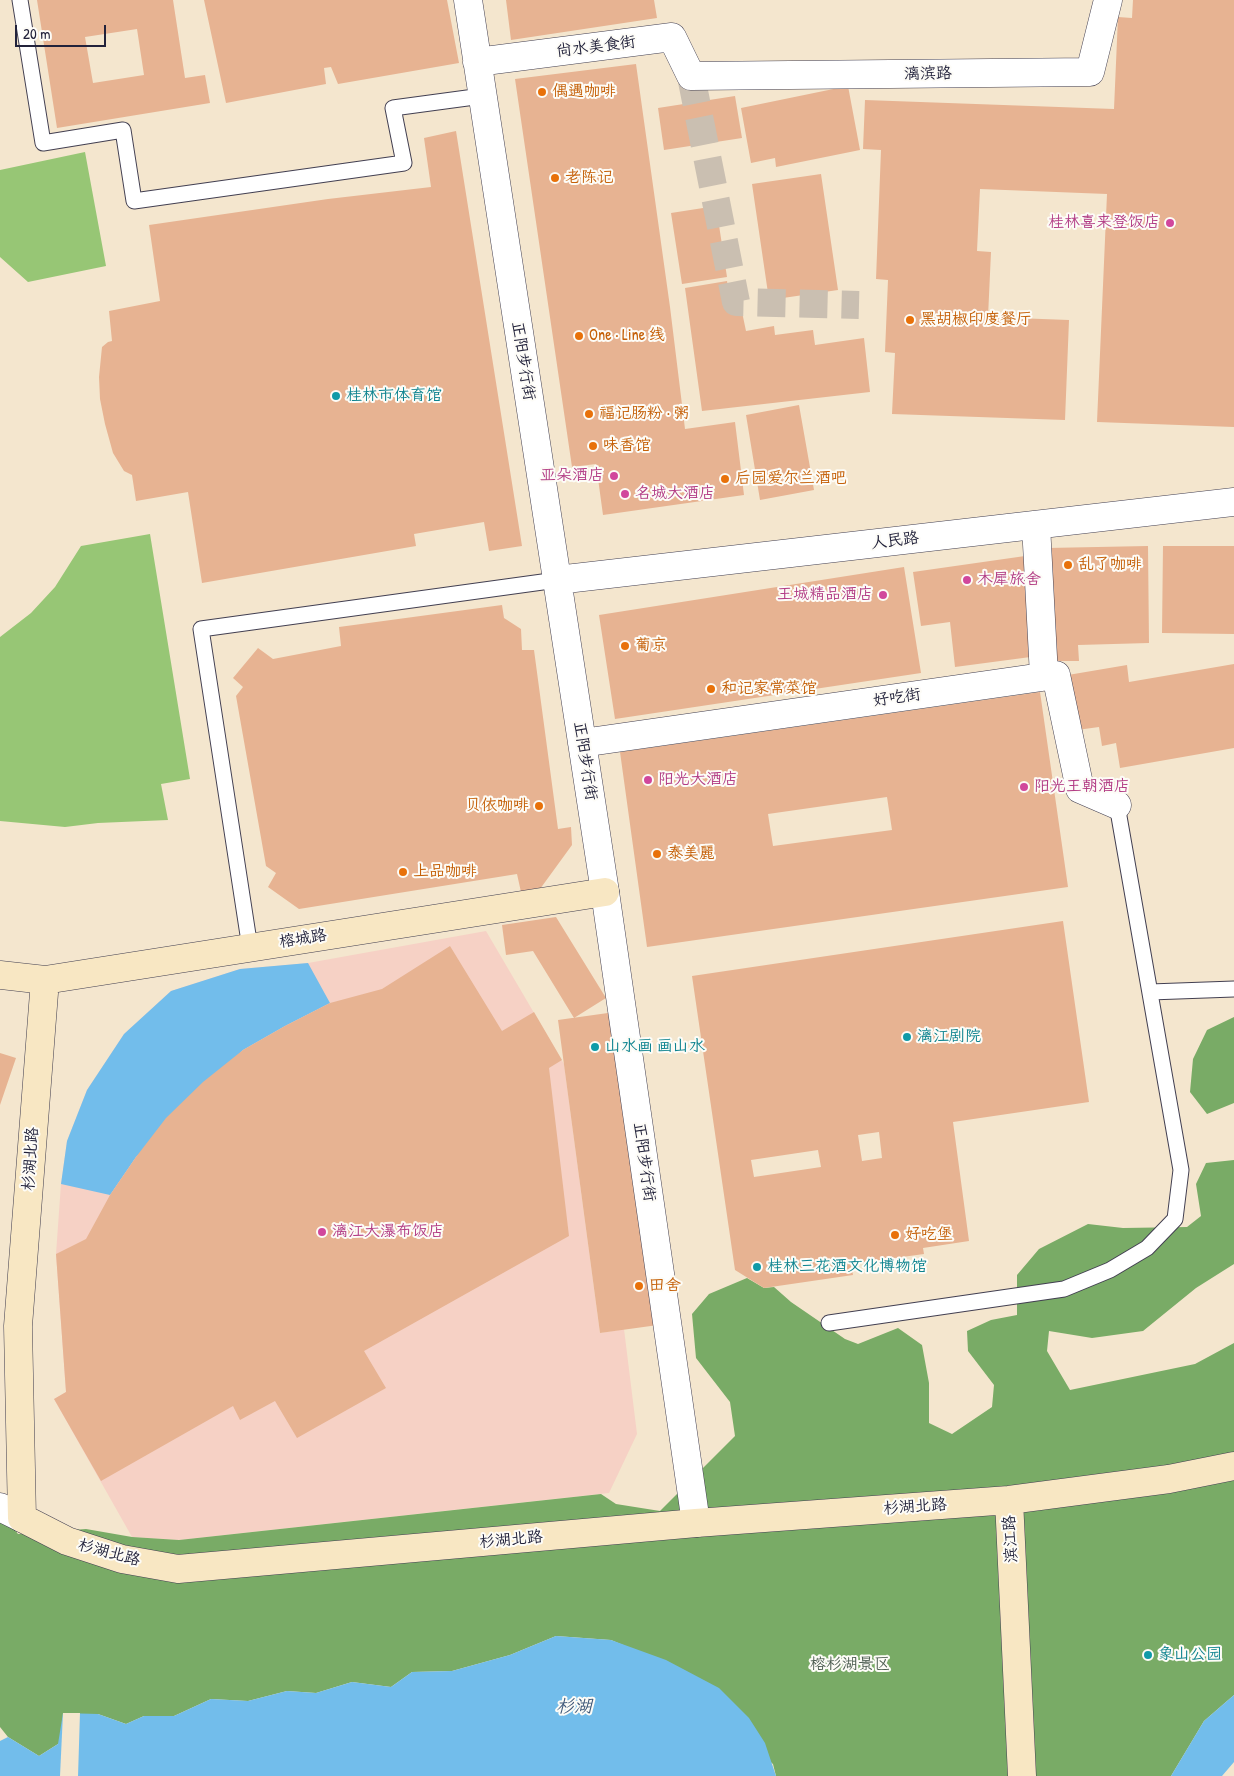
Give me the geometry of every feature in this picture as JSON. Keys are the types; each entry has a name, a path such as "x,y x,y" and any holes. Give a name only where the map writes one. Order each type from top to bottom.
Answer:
{"street":[{"name":"正阳步行街","path":"468,0 605,892 696,1524"},
{"name":"漓滨路","path":"691,76 1090,72 1108,0"},
{"name":"尚水美食街","path":"477,62 672,37 691,76"},
{"name":"人民路","path":"557,580 1234,502"},
{"path":"1036,524 1044,676 1056,675 1080,789 1117,805"},
{"name":"好吃街","path":"582,743 1044,676"},
{"name":"榕城路","path":"0,975 44,980 605,892"},
{"name":"杉湖北路","path":"44,980 18,1326 11,1512 68,1541 113,1556 178,1569 696,1524 1009,1500"},
{"name":"滨江路","path":"1022,1776 1009,1500 1169,1478 1234,1466"}],"lane":[{"path":"20,0 43,143 122,130 134,202 404,163 393,108 482,96"},
{"path":"250,948 201,629 557,580"},
{"path":"829,1323 1064,1289 1110,1270 1147,1248 1175,1219 1181,1170 1117,805"},
{"path":"1150,992 1234,989"}],"shaded area":[{"name":"漓江大瀑布饭店","path":"486,931 564,1064 600,1333 624,1329 637,1434 609,1493 179,1540 132,1537 54,1399 66,1392 56,1254 61,1184 67,1141 87,1090 124,1034 171,991 240,969 308,963"}],"green space":[{"path":"85,152 106,266 28,282 0,257 0,170"},
{"path":"150,534 190,779 161,784 168,820 98,823 65,827 0,821 0,637 31,613 55,587 81,546"},
{"path":"1234,1017 1234,1103 1207,1114 1190,1092 1193,1059 1207,1030"},
{"name":"榕杉湖景区","path":"1234,1160 1234,1264 1196,1288 1143,1331 1092,1338 1049,1331 1047,1351 1070,1390 1195,1364 1234,1343 1234,1695 1204,1721 1171,1776 776,1776 773,1764 630,1648 611,1640 556,1636 510,1655 452,1671 412,1672 391,1687 352,1682 316,1693 287,1691 248,1701 211,1699 174,1716 144,1716 126,1724 98,1714 39,1756 8,1737 0,1727 0,1510 18,1534 86,1529 132,1537 179,1540 601,1494 616,1504 660,1511 735,1436 730,1402 696,1358 692,1314 709,1294 747,1278 764,1288 774,1287 791,1302 845,1339 858,1344 898,1328 922,1345 929,1383 929,1423 952,1434 992,1407 994,1385 968,1351 967,1331 991,1320 1017,1315 1017,1275 1039,1249 1088,1224 1123,1228 1187,1227 1201,1216 1196,1184 1206,1163"}],"water":[{"path":"308,963 330,1003 243,1050 136,1157 110,1195 61,1184 67,1141 87,1090 124,1034 171,991 240,969"},
{"name":"杉湖","path":"556,1636 611,1640 666,1660 719,1688 749,1718 765,1743 776,1776 0,1776 0,1741 8,1737 39,1756 58,1744 63,1713 98,1714 126,1724 144,1716 174,1716 211,1699 248,1701 287,1691 316,1693 352,1682 391,1687 412,1672 452,1671 510,1655"},
{"path":"1234,1695 1234,1762 1222,1776 1171,1776 1204,1721"}],"pier":[{"path":"63,1713 80,1713 78,1776 60,1776"}],"building":[{"path":"37,0 173,0 185,78 205,75 210,103 57,128","holes":["137,29 144,75 93,83 85,37"]},
{"path":"204,0 447,0 459,63 338,84 331,67 324,68 326,84 226,103"},
{"path":"506,0 654,0 657,18 511,40"},
{"name":"桂林喜来登饭店","path":"1133,0 1234,0 1234,427 1097,422 1107,194 980,189 977,251 991,252 988,317 1069,320 1065,420 892,414 895,353 885,352 888,280 876,279 881,150 863,149 865,100 1114,109 1118,17 1132,18"},
{"path":"636,64 685,429 735,422 744,495 603,515 596,464 572,467 515,79"},
{"path":"848,86 860,150 776,167 775,158 751,163 741,108"},
{"path":"735,96 742,138 664,150 658,108"},
{"name":"桂林市体育馆","path":"456,131 522,546 489,551 484,522 414,534 416,546 202,583 188,492 136,501 132,475 124,471 113,453 100,399 99,377 102,347 112,341 109,311 160,301 149,225 328,199 431,187 424,138"},
{"path":"821,174 838,290 769,300 752,184"},
{"path":"716,206 727,277 682,284 671,213"},
{"path":"727,281 732,313 742,312 746,331 774,326 775,335 813,330 815,345 864,338 870,392 702,411 685,288"},
{"path":"799,405 814,490 760,500 746,415"},
{"path":"1148,546 1149,643 1078,645 1079,661 1049,661 1047,548"},
{"path":"1163,546 1234,546 1234,634 1162,633"},
{"path":"1025,556 1038,656 955,667 950,622 921,626 913,572"},
{"path":"904,567 921,673 615,719 599,615"},
{"path":"502,605 504,618 521,629 522,650 534,650 558,829 571,827 572,845 540,889 521,892 517,874 299,909 268,887 276,873 266,866 236,696 243,687 233,678 258,648 273,659 341,646 339,627"},
{"path":"1234,664 1234,748 1120,768 1116,743 1102,746 1099,727 1077,730 1068,675 1127,665 1129,682"},
{"path":"1040,692 1068,887 647,947 620,752","holes":["887,797 892,830 773,846 768,814"]},
{"path":"556,917 606,998 574,1018 533,951 506,955 502,925"},
{"name":"漓江剧院","path":"1063,921 1089,1102 953,1122 969,1241 923,1248 924,1254 851,1264 853,1275 764,1288 735,1270 692,976","holes":["879,1132 882,1158 862,1161 858,1135","818,1150 821,1167 754,1177 751,1160"]},
{"path":"450,946 502,1031 534,1012 562,1060 549,1068 569,1236 364,1351 386,1388 297,1438 275,1401 240,1420 233,1406 101,1481 54,1399 66,1392 56,1254 86,1239 110,1195 166,1118 203,1082 243,1050 330,1003 382,989"},
{"path":"615,1012 658,1325 600,1333 558,1020"},
{"path":"0,1053 16,1058 0,1105"}],"tunnel":[{"path":"691,76 736,302 859,305"}],"place":[{"name":"偶遇咖啡","path":"542,92"},
{"name":"老陈记","path":"555,178"},
{"name":"桂林喜来登饭店","path":"1170,223"},
{"name":"黑胡椒印度餐厅","path":"910,320"},
{"name":"One · Line 线","path":"579,336"},
{"name":"桂林市体育馆","path":"336,396"},
{"name":"福记肠粉 · 粥","path":"589,414"},
{"name":"味香馆","path":"593,446"},
{"name":"亚朵酒店","path":"614,476"},
{"name":"后园爱尔兰酒吧","path":"725,479"},
{"name":"名城大酒店","path":"625,494"},
{"name":"乱了咖啡","path":"1068,565"},
{"name":"木犀旅舍","path":"967,580"},
{"name":"王城精品酒店","path":"883,595"},
{"name":"葡京","path":"625,646"},
{"name":"和记家常菜馆","path":"711,689"},
{"name":"阳光大酒店","path":"648,780"},
{"name":"阳光王朝酒店","path":"1024,787"},
{"name":"贝依咖啡","path":"539,806"},
{"name":"泰美麗","path":"657,854"},
{"name":"上品咖啡","path":"403,872"},
{"name":"漓江剧院","path":"907,1037"},
{"name":"山水画 画山水","path":"595,1047"},
{"name":"漓江大瀑布饭店","path":"322,1232"},
{"name":"好吃堡","path":"895,1235"},
{"name":"桂林三花酒文化博物馆","path":"757,1267"},
{"name":"田舍","path":"639,1286"},
{"name":"象山公园","path":"1148,1655"}]}
